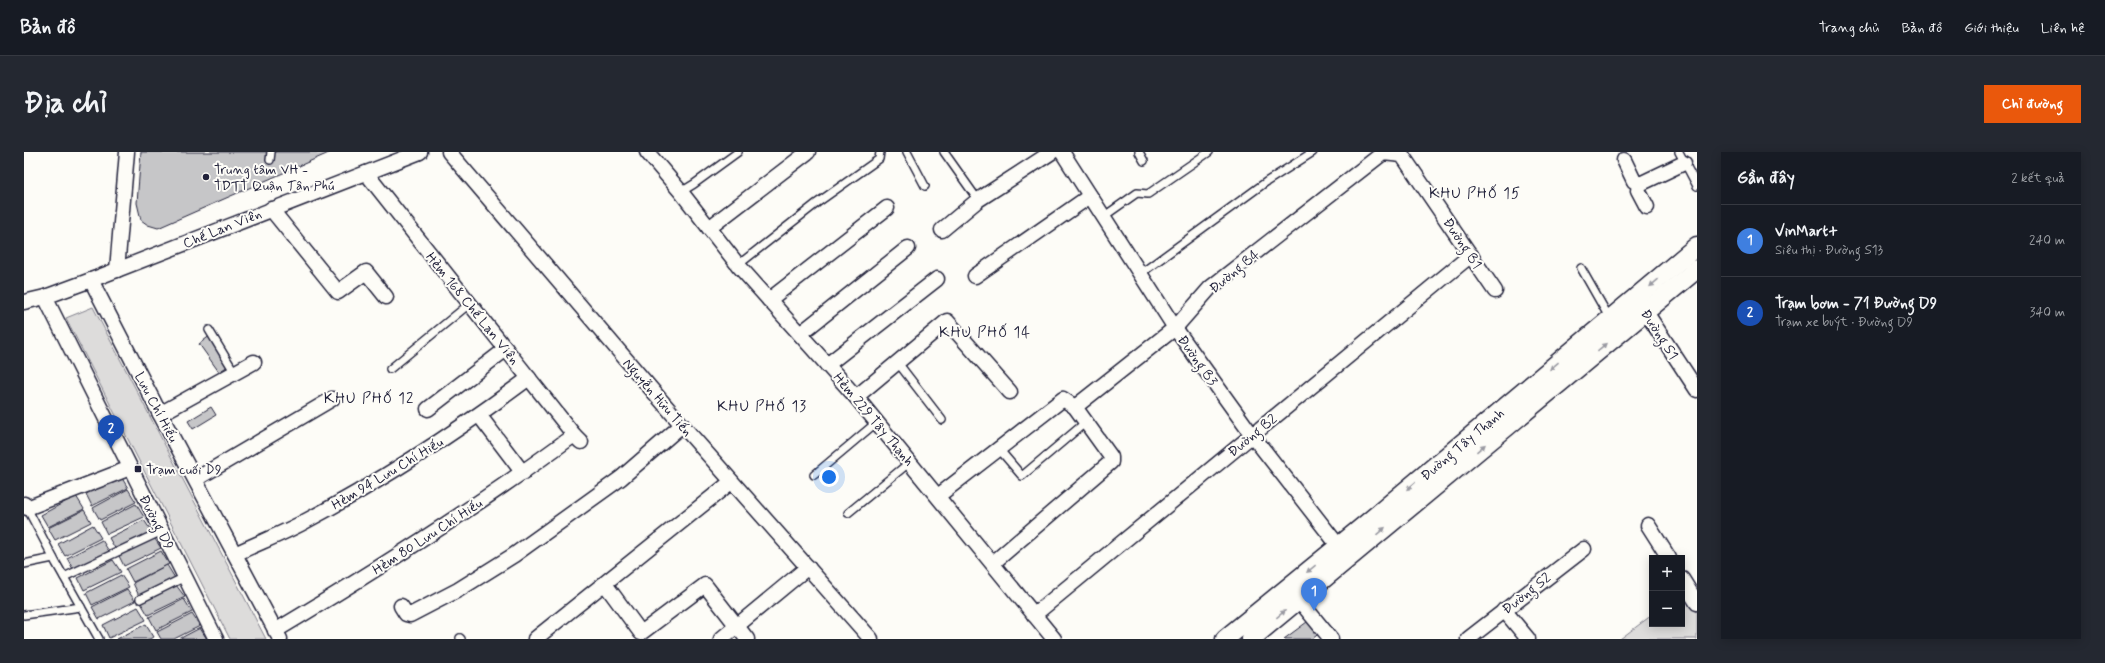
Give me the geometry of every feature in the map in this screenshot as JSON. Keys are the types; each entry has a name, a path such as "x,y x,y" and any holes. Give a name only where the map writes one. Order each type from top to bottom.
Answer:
{"street":[{"path":"117,270 127,152"},
{"name":"Chế Lan Viên","path":"24,302 45,297 91,280 420,152"},
{"name":"Nguyễn Hữu Tiến","path":"449,152 731,482 871,639"},
{"name":"Hẻm 229 Tây Thạnh","path":"647,152 685,197 738,265 877,422 1054,639"},
{"path":"709,228 808,152"},
{"name":"Đường B3","path":"1062,152 1175,328 1252,435 1343,552"},
{"name":"Đường B4","path":"1075,407 1175,328 1210,288 1383,153 1402,155"},
{"path":"942,230 978,200 1044,154"},
{"name":"Đường B1","path":"1402,155 1495,291"},
{"path":"1647,207 1638,190 1640,184 1681,157"},
{"path":"1624,160 1634,181 1640,184"},
{"name":"Hẻm 168 Chế Lan Viên","path":"366,173 468,305 506,349 578,439"},
{"path":"975,276 1090,196"},
{"path":"769,300 887,208"},
{"path":"271,209 338,292 366,272 386,297"},
{"name":"Đường Tây Thạnh","path":"1225,639 1343,552 1641,304 1697,246"},
{"path":"800,334 908,248"},
{"name":"Đường B2","path":"1034,615 1471,255"},
{"name":"Đường Tây Thạnh","path":"1251,639 1299,600 1343,552 1610,319 1641,304 1697,269"},
{"path":"827,364 937,279"},
{"name":"Lưu Chí Hiếu","path":"91,280 277,635"},
{"name":"Đường D9","path":"45,297 216,639"},
{"name":"Đường S1","path":"1641,304 1697,390"},
{"path":"856,397 947,321 1010,392"},
{"path":"428,409 506,349"},
{"path":"160,414 254,362"},
{"name":"Hẻm 94 Lưu Chí Hiếu","path":"235,554 304,523 424,453 529,378"},
{"path":"938,496 1063,398 1075,407 1111,457 1110,463 993,563"},
{"path":"196,479 332,399"},
{"path":"479,415 523,472"},
{"path":"401,606 406,614 410,615 458,590 514,555 621,478 682,425"},
{"name":"Hẻm 80 Lưu Chí Hiếu","path":"277,635 523,472 578,439"},
{"path":"26,506 130,468"},
{"path":"535,639 667,535 731,482"},
{"path":"1648,524 1667,555"},
{"name":"Đường S2","path":"1468,639 1584,548"},
{"path":"721,639 738,627 808,567"},
{"path":"605,584 641,634 705,586 747,639"},
{"path":"1685,584 1697,603"},
{"path":"1299,600 1331,639"},
{"path":"1504,610 1528,639"}],"lane":[{"path":"270,160 271,152"},
{"path":"685,197 694,184 738,152"},
{"path":"738,265 817,203 879,159 880,152"},
{"path":"907,152 925,186"},
{"path":"944,152 978,200"},
{"path":"1139,152 1144,161"},
{"path":"1103,217 1137,193 1148,194 1210,152"},
{"path":"1140,274 1266,182 1313,152"},
{"path":"1681,157 1697,186"},
{"path":"1581,268 1610,319"},
{"path":"390,369 468,305"},
{"path":"209,330 235,372"},
{"path":"898,363 942,420"},
{"path":"814,475 877,422"},
{"path":"998,449 1022,476 1086,422"},
{"path":"848,513 910,462"},
{"path":"26,506 99,639"},
{"path":"64,577 162,531"},
{"path":"24,564 54,558"},
{"path":"140,599 185,577"},
{"path":"24,615 81,607"}],"shaded area":[{"path":"93,307 266,639 230,639 66,318"},
{"path":"1685,591 1697,612 1697,639 1620,639 1649,617 1649,627 1685,627"}],"building":[{"name":"Trung tâm VH - TDTT Quận Tân Phú","path":"141,152 331,152 158,228 148,225 141,220 137,203"},
{"path":"211,335 231,364 219,372 199,344"},
{"path":"211,407 216,415 193,429 188,421"},
{"path":"120,475 128,488 92,506 86,494"},
{"path":"128,489 136,502 100,520 93,508"},
{"path":"76,496 84,509 48,527 41,515"},
{"path":"136,504 144,517 107,534 101,522"},
{"path":"84,510 91,522 55,540 48,528"},
{"path":"144,520 152,532 116,550 109,538"},
{"path":"93,525 101,538 65,556 58,544"},
{"path":"153,536 161,548 124,566 118,554"},
{"path":"102,540 110,553 74,571 67,558"},
{"path":"161,551 169,564 133,582 126,569"},
{"path":"113,560 121,572 84,590 78,578"},
{"path":"167,565 175,578 139,596 133,583"},
{"path":"121,575 129,587 92,605 86,593"},
{"path":"176,585 185,597 148,615 141,603"},
{"path":"127,589 135,601 99,619 92,607"},
{"path":"184,599 192,612 156,630 149,617"},
{"path":"138,607 146,620 109,638 103,625"},
{"path":"192,614 200,626 174,639 161,639 157,632"},
{"path":"1311,619 1321,632 1312,639 1284,639"},
{"path":"146,624 154,637 149,639 117,639"},
{"path":"200,628 207,639 179,639"}],"place":[{"name":"Trung tâm VH - TDTT Quận Tân Phú","path":"206,177"},
{"name":"Trạm bơm - 71 Đường D9","path":"111,448"},
{"name":"Trạm cuối D9","path":"138,469"},
{"name":"VinMart+","path":"1314,611"}],"district":[{"name":"KHU PHỐ 15","path":"1475,193"},
{"name":"KHU PHỐ 14","path":"985,332"},
{"name":"KHU PHỐ 12","path":"369,398"},
{"name":"KHU PHỐ 13","path":"762,406"}]}
